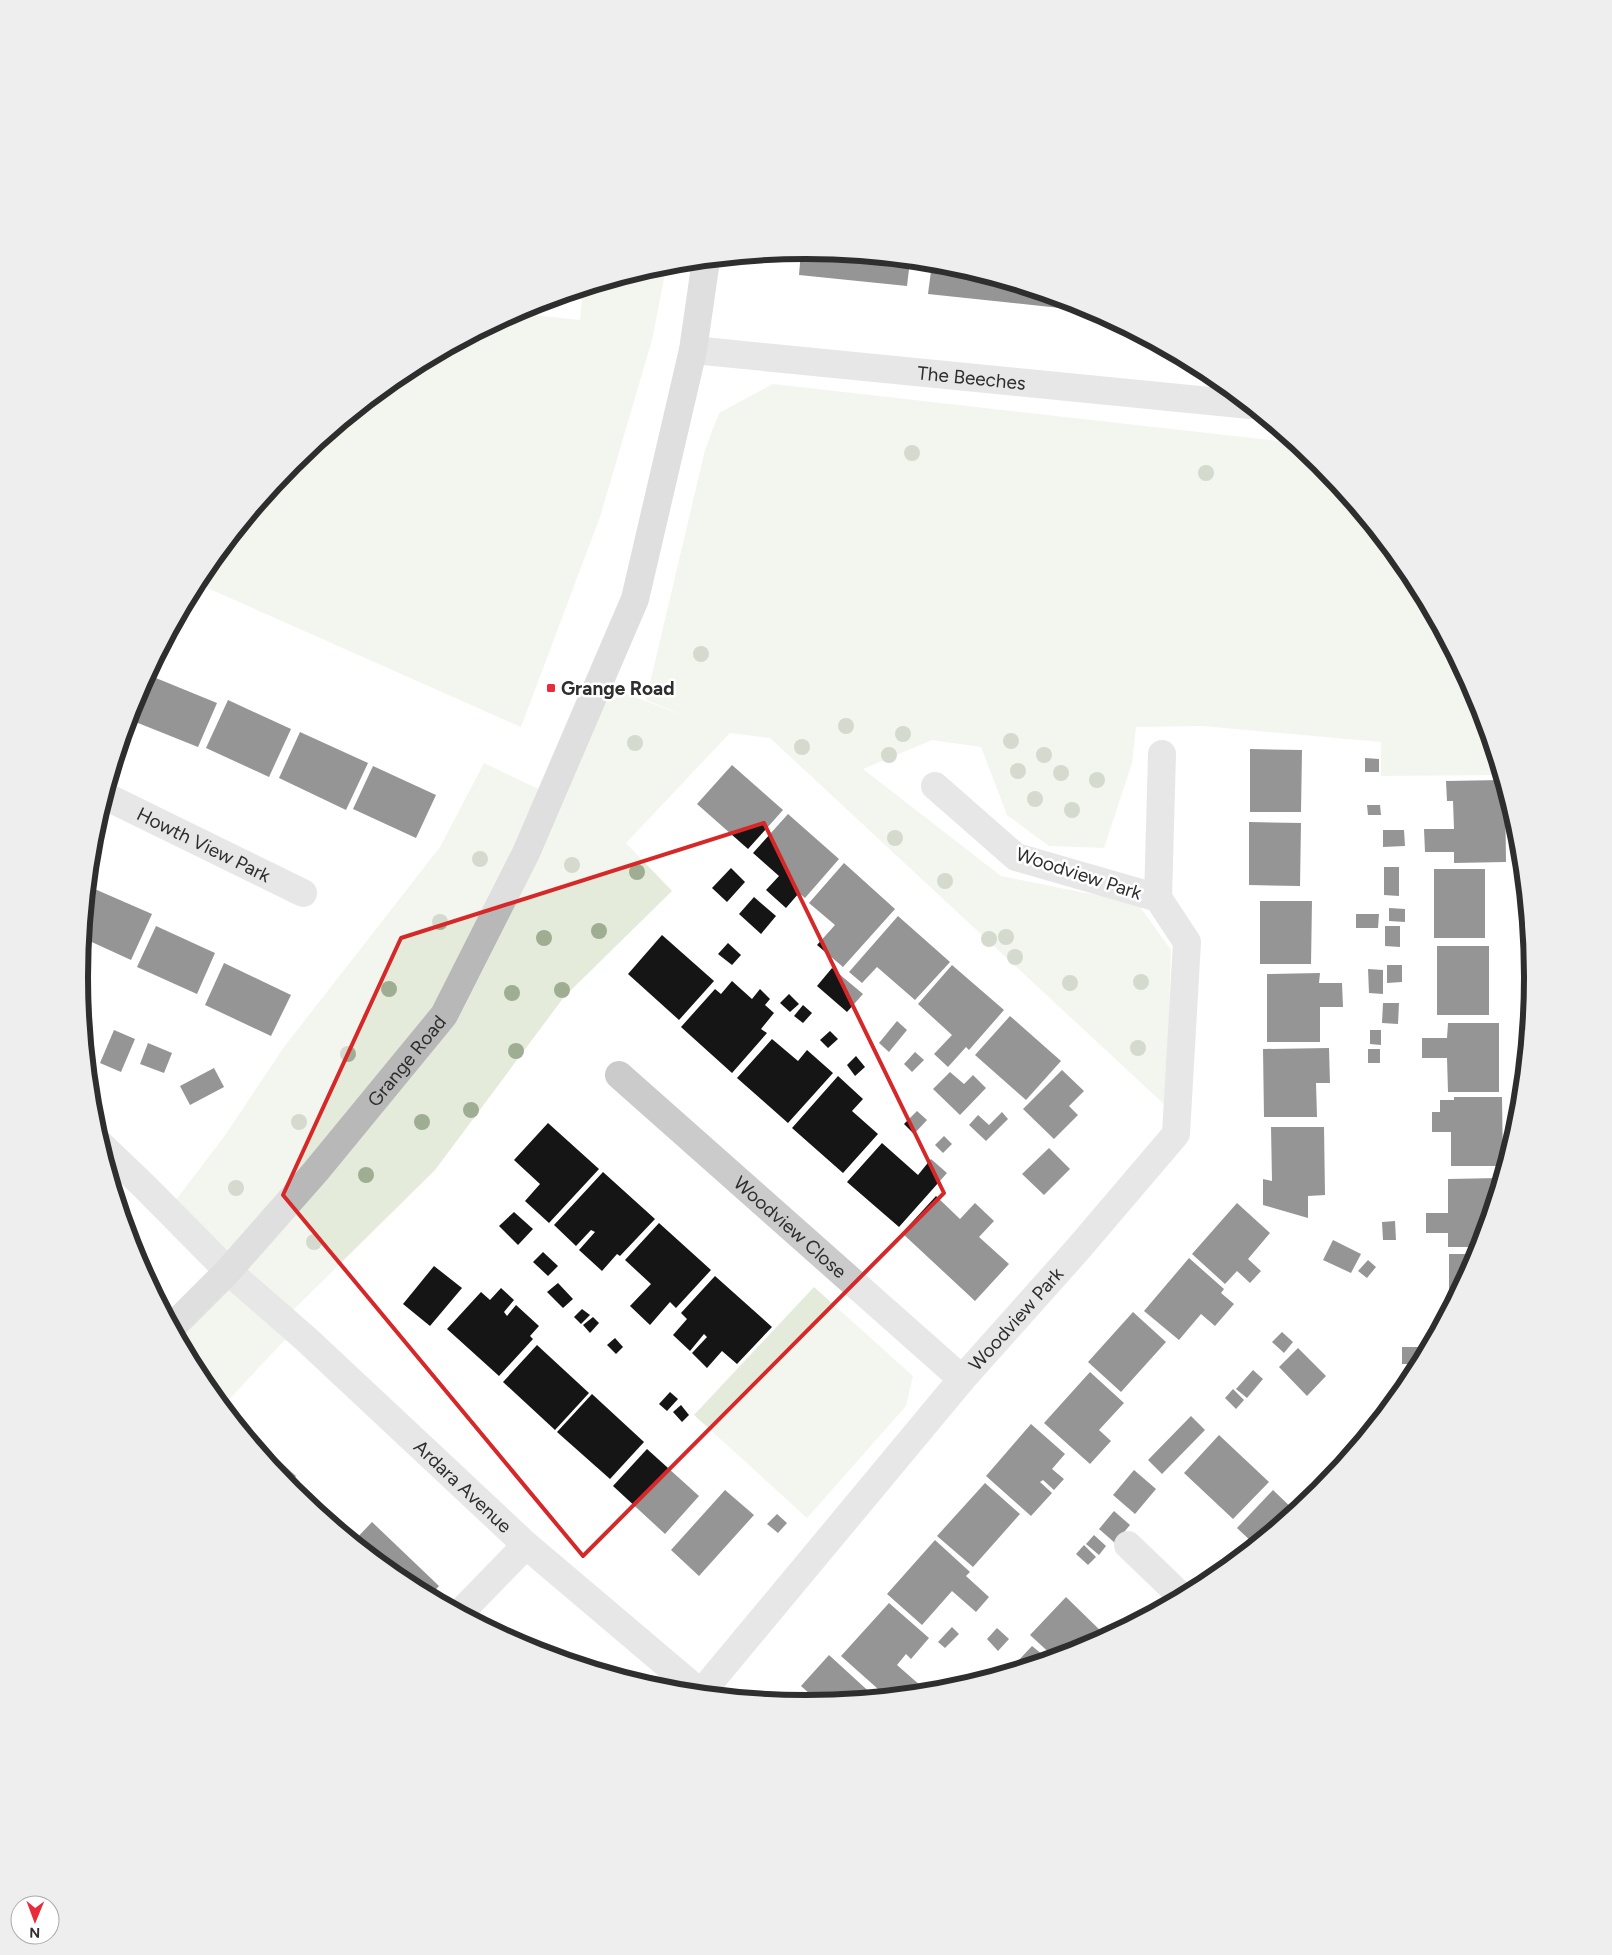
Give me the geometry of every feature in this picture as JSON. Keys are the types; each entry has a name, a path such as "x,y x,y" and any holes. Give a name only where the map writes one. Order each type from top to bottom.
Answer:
{"main road":[{"name":"Grange Road","path":"176,1323 228,1271 316,1171 444,1015 526,853 635,599 693,350 705,266"}],"street":[{"name":"The Beeches","path":"693,350 1239,404"},
{"name":"Woodview Park","path":"706,1689 962,1379 1078,1249 1176,1134 1187,942 1158,898 1162,754"},
{"name":"Woodview Park","path":"936,786 1016,857 1158,898"},
{"name":"Howth View Park","path":"110,799 303,893"},
{"name":"Woodview Close","path":"619,1075 962,1379"},
{"path":"110,1153 228,1271"},
{"name":"Ardara Avenue","path":"228,1271 306,1339 526,1544 694,1687"},
{"path":"464,1609 526,1544"},
{"path":"1128,1545 1177,1592"}],"highlighted area":[{"path":"764,823 944,1193 583,1556 283,1195 401,938"}],"green space":[{"path":"665,273 652,340 600,517 521,727 204,586 236,540 298,469 332,437 407,380 447,355 488,333 530,315 580,320 582,295 620,283"},
{"path":"773,384 1285,442 1314,469 1346,504 1376,540 1403,578 1428,618 1450,660 1470,703 1495,775 1381,776 1381,742 1202,726 1136,727 1132,763 1104,848 1049,846 1007,815 981,747 932,740 863,769 1001,876 1085,893 1135,900 1171,950 1166,1106 770,738 730,733 626,843 672,891 564,997 435,1170 284,1319 229,1271 288,1203 227,1270 169,1209 226,1134 284,1047 440,847 484,763 551,795 526,853 443,1015 373,1102 444,1015 527,854 600,684 686,716 646,700 705,450 719,413"},
{"path":"227,1272 295,1329 227,1402 209,1377 176,1323"},
{"path":"814,1287 913,1376 906,1406 807,1518 694,1415"}],"building":[{"path":"800,259 853,261 909,267 907,286 799,275"},
{"path":"931,270 992,283 1068,309 928,294"},
{"path":"154,677 217,703 198,747 135,722"},
{"path":"228,700 291,729 269,777 206,748"},
{"path":"300,732 368,763 346,810 279,778"},
{"path":"1250,749 1302,750 1301,812 1250,812"},
{"path":"1365,758 1379,759 1379,772 1365,772"},
{"path":"732,765 783,810 748,849 697,804"},
{"path":"373,766 436,795 416,838 353,809"},
{"path":"1496,780 1505,814 1506,862 1454,863 1454,852 1425,852 1424,829 1454,829 1453,801 1447,801 1446,781"},
{"path":"1367,805 1380,805 1381,815 1368,815"},
{"path":"788,814 839,859 805,898 799,893 786,908 766,890 779,876 753,853"},
{"path":"1249,822 1301,823 1300,886 1249,885"},
{"path":"1383,830 1404,830 1405,846 1383,847"},
{"path":"844,863 895,909 843,967 817,945 835,925 809,903"},
{"path":"1384,867 1399,867 1399,896 1384,895"},
{"path":"731,868 745,882 727,902 712,888"},
{"path":"1434,869 1485,869 1485,938 1434,938"},
{"path":"94,889 152,914 131,960 89,941"},
{"path":"754,897 776,916 761,934 739,914"},
{"path":"1260,901 1312,901 1311,964 1260,964"},
{"path":"1389,908 1405,909 1405,922 1389,921"},
{"path":"1356,914 1379,914 1378,928 1356,928"},
{"path":"898,916 950,962 915,1000 877,967 862,983 849,972"},
{"path":"156,926 215,953 197,994 137,967"},
{"path":"1385,926 1400,926 1400,947 1385,946"},
{"path":"662,935 714,981 679,1020 628,974"},
{"path":"728,943 741,955 732,965 718,954"},
{"path":"1437,946 1489,946 1489,1015 1437,1015"},
{"path":"224,963 291,995 271,1036 205,1005"},
{"path":"952,965 1004,1010 969,1050 966,1047 948,1067 934,1054 952,1035 918,1004"},
{"path":"1387,965 1402,965 1402,982 1387,983"},
{"path":"832,968 863,994 847,1012 817,986"},
{"path":"1368,969 1383,970 1383,994 1369,993"},
{"path":"1320,973 1319,983 1342,983 1343,1007 1320,1007 1320,1042 1267,1042 1267,974"},
{"path":"732,981 752,999 760,989 770,999 765,1005 774,1013 761,1029 767,1033 732,1073 681,1027 715,989 721,994"},
{"path":"789,994 799,1004 790,1012 780,1003"},
{"path":"1383,1003 1399,1003 1398,1024 1382,1023"},
{"path":"803,1005 812,1013 803,1023 794,1016"},
{"path":"1010,1016 1061,1061 1026,1100 975,1055"},
{"path":"897,1021 907,1030 889,1052 879,1043"},
{"path":"1448,1023 1499,1023 1499,1092 1448,1092 1447,1058 1422,1058 1422,1038 1447,1038"},
{"path":"114,1030 135,1039 121,1072 100,1063"},
{"path":"1370,1030 1381,1030 1381,1045 1370,1044"},
{"path":"830,1031 838,1039 828,1048 820,1040"},
{"path":"772,1039 798,1061 807,1050 833,1073 788,1123 737,1078"},
{"path":"148,1043 172,1053 164,1073 140,1064"},
{"path":"1329,1048 1330,1083 1316,1083 1317,1117 1264,1117 1263,1049"},
{"path":"1368,1049 1380,1049 1380,1063 1368,1063"},
{"path":"915,1052 924,1060 912,1072 904,1064"},
{"path":"856,1056 865,1067 855,1076 847,1065"},
{"path":"214,1068 224,1087 190,1105 180,1086"},
{"path":"1062,1070 1084,1091 1069,1106 1078,1115 1054,1139 1023,1109"},
{"path":"950,1072 964,1084 973,1075 986,1088 960,1115 933,1089"},
{"path":"838,1076 863,1099 852,1111 878,1134 843,1173 792,1128"},
{"path":"1454,1097 1502,1097 1503,1152 1499,1166 1451,1166 1451,1132 1432,1132 1432,1112 1440,1112 1440,1100 1454,1100"},
{"path":"917,1111 927,1120 914,1134 904,1124"},
{"path":"1002,1112 1008,1119 986,1141 969,1125 978,1115 989,1125"},
{"path":"548,1123 599,1169 549,1223 525,1201 540,1184 514,1160"},
{"path":"1271,1127 1324,1127 1325,1195 1308,1196 1308,1218 1263,1205 1263,1179 1272,1181"},
{"path":"944,1136 952,1144 943,1153 935,1145"},
{"path":"882,1143 918,1175 931,1159 947,1173 899,1227 847,1182"},
{"path":"1049,1148 1070,1169 1044,1195 1022,1174"},
{"path":"603,1172 655,1219 620,1256 617,1254 602,1271 579,1250 595,1232 591,1230 576,1246 554,1225"},
{"path":"1495,1178 1472,1247 1448,1247 1448,1233 1426,1233 1426,1213 1448,1213 1448,1179"},
{"path":"936,1196 960,1219 975,1203 994,1221 979,1237 1009,1264 975,1301 902,1233"},
{"path":"1237,1203 1270,1233 1248,1259 1261,1271 1250,1283 1237,1271 1225,1284 1192,1254"},
{"path":"514,1212 533,1229 518,1245 499,1226"},
{"path":"1395,1221 1396,1240 1383,1240 1382,1222"},
{"path":"659,1223 711,1270 676,1308 670,1302 650,1325 630,1306 651,1284 625,1260"},
{"path":"1333,1240 1361,1254 1351,1273 1323,1260"},
{"path":"543,1252 558,1266 548,1276 533,1262"},
{"path":"1449,1254 1469,1254 1450,1295 1449,1297"},
{"path":"1189,1258 1224,1289 1221,1293 1234,1304 1215,1326 1201,1314 1179,1340 1144,1311"},
{"path":"1368,1260 1376,1267 1367,1278 1358,1271"},
{"path":"434,1266 462,1288 430,1326 403,1304"},
{"path":"715,1276 772,1327 737,1364 722,1351 707,1368 692,1353 707,1337 704,1334 690,1351 673,1335 687,1319 681,1313"},
{"path":"558,1283 573,1299 563,1308 547,1292"},
{"path":"501,1288 514,1300 504,1312 507,1316 516,1305 539,1326 530,1336 533,1339 499,1376 447,1329 481,1292 490,1300"},
{"path":"582,1309 590,1315 581,1324 574,1317"},
{"path":"1133,1312 1166,1342 1121,1392 1088,1362"},
{"path":"593,1317 599,1323 590,1333 583,1325"},
{"path":"1282,1332 1293,1342 1284,1353 1272,1342"},
{"path":"615,1338 623,1347 616,1354 607,1345"},
{"path":"537,1345 589,1393 555,1430 503,1382"},
{"path":"1402,1347 1422,1347 1411,1364 1402,1364"},
{"path":"1298,1348 1326,1376 1307,1396 1279,1367"},
{"path":"1253,1370 1263,1379 1247,1398 1236,1389"},
{"path":"1090,1372 1124,1403 1099,1430 1111,1441 1090,1464 1044,1423"},
{"path":"1233,1389 1244,1400 1236,1409 1225,1398"},
{"path":"670,1392 678,1399 667,1411 659,1404"},
{"path":"592,1394 644,1442 610,1479 557,1432"},
{"path":"681,1405 689,1415 682,1422 673,1412"},
{"path":"1191,1416 1205,1430 1162,1474 1148,1460"},
{"path":"1031,1424 1065,1454 1052,1469 1064,1479 1054,1490 1043,1480 1040,1482 1052,1493 1031,1516 986,1476"},
{"path":"1219,1435 1269,1482 1233,1519 1184,1473"},
{"path":"260,1443 296,1476 292,1480"},
{"path":"647,1449 699,1496 665,1534 613,1486"},
{"path":"1134,1470 1156,1489 1135,1514 1113,1495"},
{"path":"985,1483 1020,1514 973,1567 937,1536"},
{"path":"301,1484 350,1529 348,1531 332,1518 299,1487"},
{"path":"725,1490 754,1515 699,1576 671,1550"},
{"path":"1273,1490 1291,1507 1251,1541 1237,1528"},
{"path":"1114,1511 1130,1525 1115,1543 1099,1529"},
{"path":"777,1514 787,1523 778,1533 767,1524"},
{"path":"372,1522 439,1586 434,1592 407,1575 357,1538"},
{"path":"1094,1535 1106,1546 1099,1555 1086,1544"},
{"path":"935,1540 970,1572 966,1576 989,1597 976,1612 952,1591 922,1625 887,1594"},
{"path":"1084,1545 1096,1557 1088,1565 1076,1554"},
{"path":"1066,1597 1102,1632 1050,1653 1030,1635"},
{"path":"889,1603 929,1638 911,1659 906,1654 897,1665 921,1686 881,1692 841,1656"},
{"path":"952,1627 959,1634 945,1648 938,1642"},
{"path":"997,1628 1009,1639 998,1651 987,1639"},
{"path":"1032,1646 1043,1655 1019,1664 1017,1662"},
{"path":"829,1655 870,1693 812,1696 801,1686"}],"place":[{"name":"Grange Road","path":"551,688"}]}
